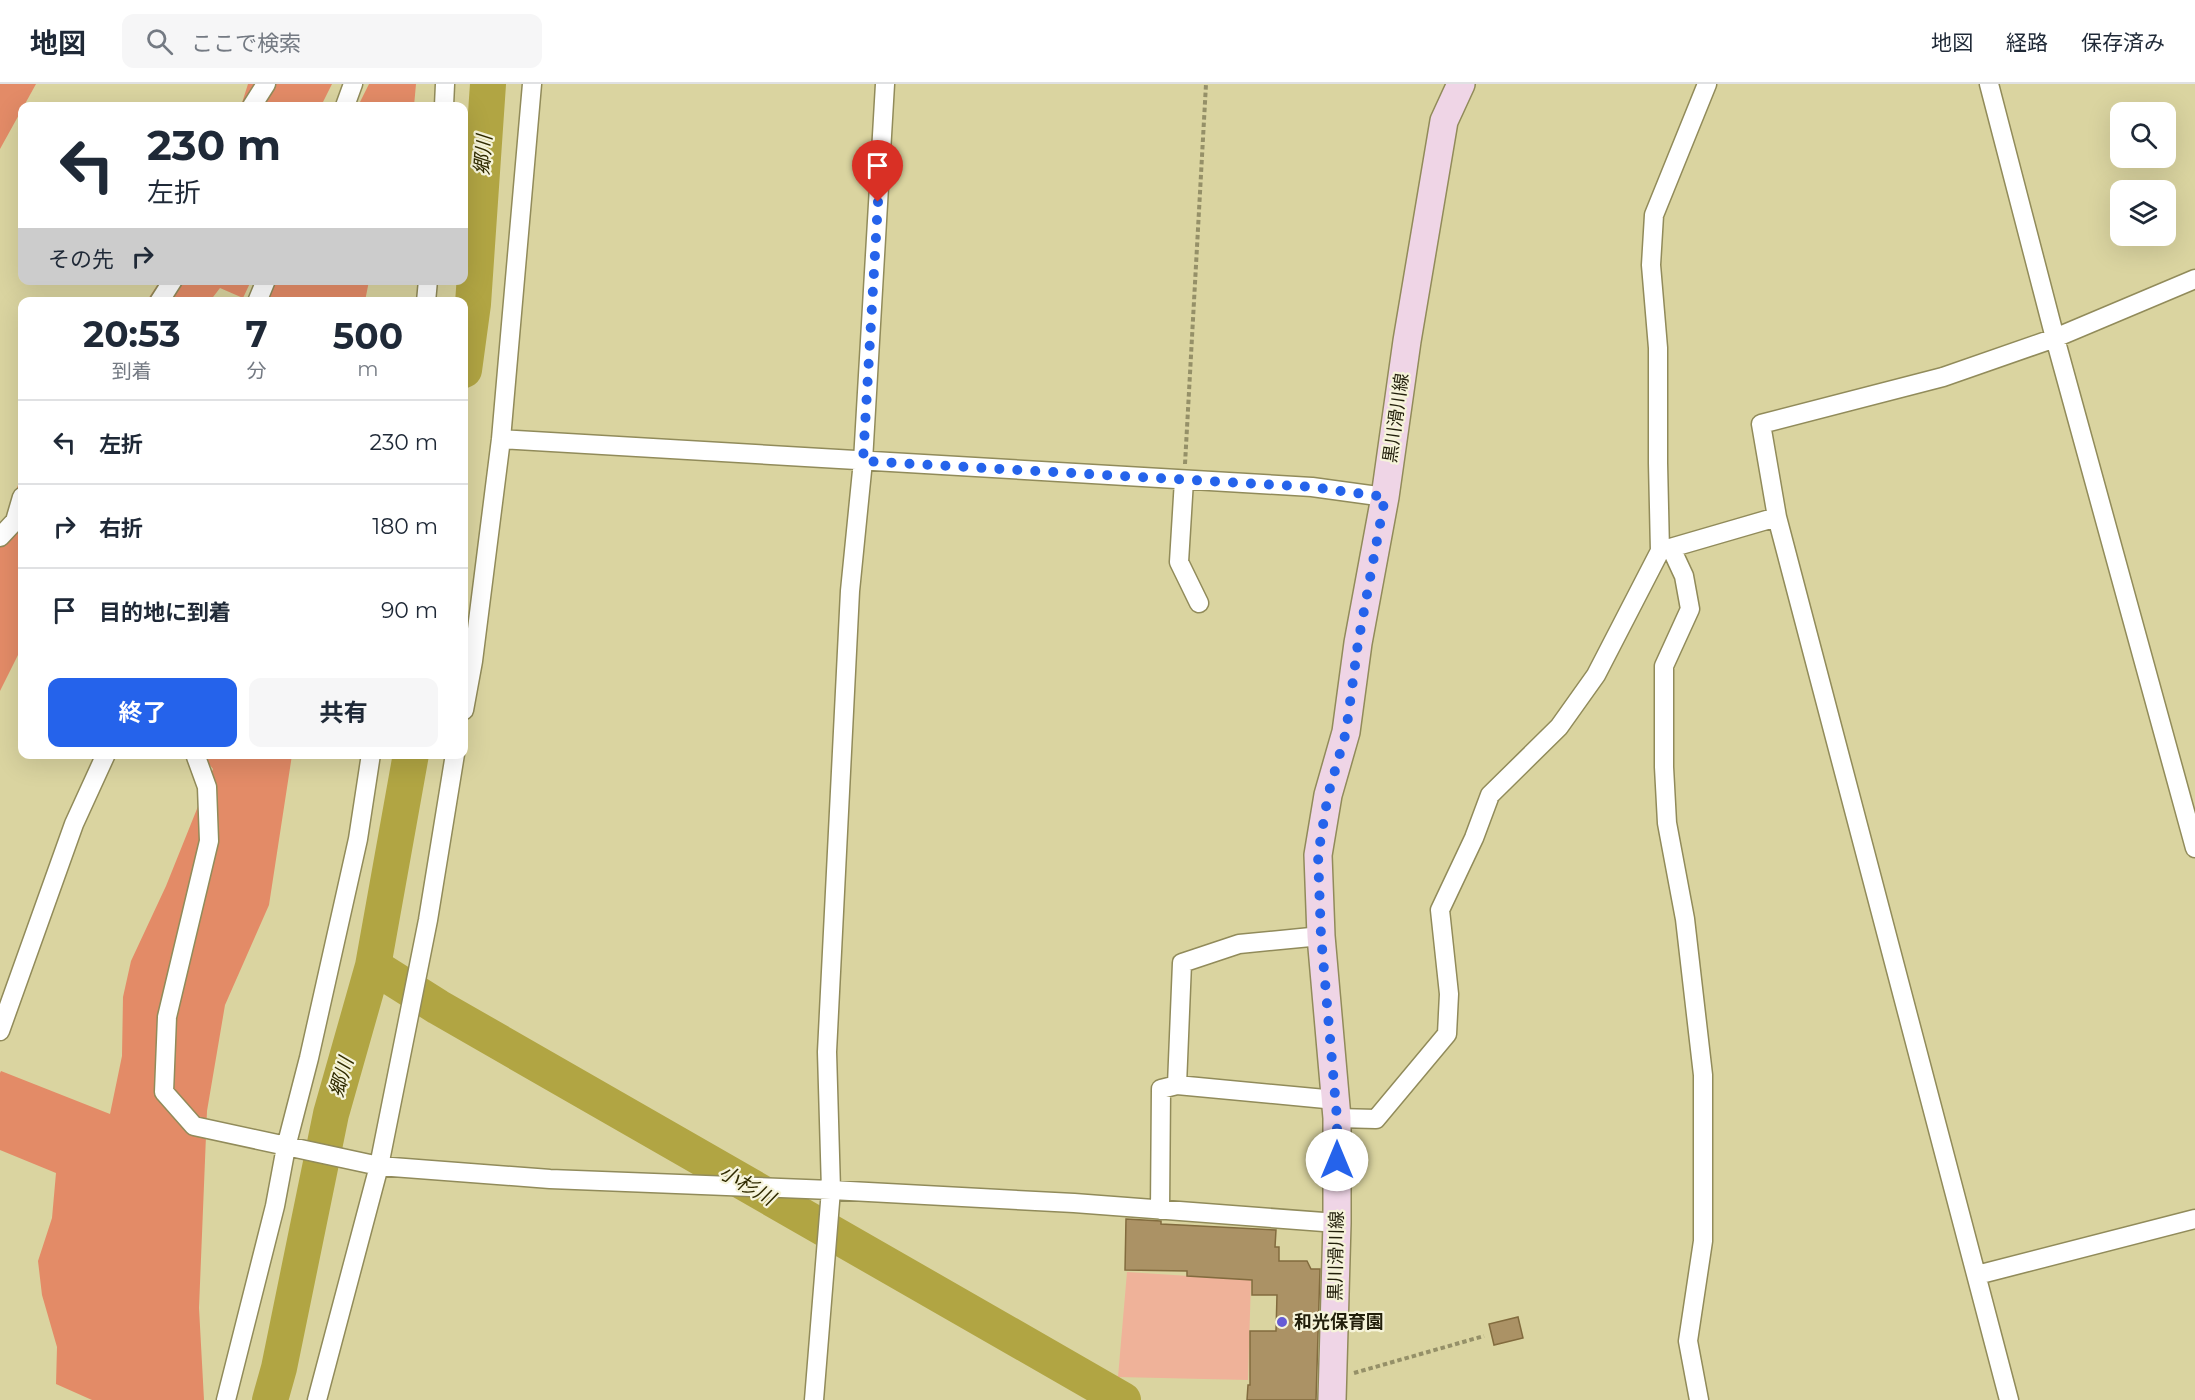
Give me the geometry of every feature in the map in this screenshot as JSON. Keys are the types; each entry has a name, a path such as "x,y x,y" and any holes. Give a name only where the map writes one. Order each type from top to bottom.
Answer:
{"main road":[{"name":"黒川滑川線","path":"1332,1389 1337,1223 1336,1109 1321,936 1318,855 1328,795 1346,732 1358,643 1385,497 1407,341 1444,121 1461,84"}],"street":[{"path":"255,102 266,84"},
{"path":"347,102 354,84"},
{"path":"444,102 445,84"},
{"path":"468,688 501,439 531,84"},
{"path":"814,1400 831,1190 827,1052 850,591 863,461 885,84"},
{"path":"1160,1210 1161,1089 1177,1085 1336,1109 1376,1119 1447,1034 1449,994 1440,910 1474,838 1490,795 1559,727 1596,675 1666,550 1658,348 1651,265 1654,215 1707,84"},
{"path":"1989,84 2055,338 2195,848"},
{"path":"2009,1400 1777,517 1761,424 1943,377 2055,338 2195,279"},
{"path":"501,439 1312,487 1385,497"},
{"path":"1184,480 1179,562 1199,603"},
{"path":"0,537 15,521 18,511"},
{"path":"1666,550 1777,517"},
{"path":"1666,550 1684,576 1690,609 1664,666 1664,767 1667,823 1685,919 1703,1075 1703,1242 1688,1341 1699,1400"},
{"path":"0,1031 74,824 103,759"},
{"path":"197,759 207,787 209,841 167,1017 164,1092 194,1126 380,1166 550,1179 831,1190 1337,1223"},
{"path":"226,1400 275,1206 286,1147 309,1058 358,839 370,759"},
{"path":"317,1400 380,1166 428,920 454,759"},
{"path":"1177,1085 1182,963 1239,944 1321,936"},
{"path":"1977,1275 2195,1219"}],"path":[{"path":"1184,480 1206,84"},
{"path":"1332,1389 1484,1336"}],"shaded area":[{"path":"0,84 36,84 26,102 18,102 18,116 0,149"},
{"path":"248,84 332,84 323,102 242,102"},
{"path":"369,84 416,84 414,102 360,102"},
{"path":"157,285 249,285 243,297 220,288 213,297 149,297"},
{"path":"272,285 368,285 366,297 268,297"},
{"path":"18,485 18,655 0,691 0,527 5,521"},
{"path":"205,759 291,759 269,905 225,1005 207,1111 199,1308 204,1400 92,1400 56,1384 57,1347 42,1295 38,1261 52,1218 56,1173 0,1150 0,1073 1,1071 110,1114 122,1056 123,997 131,961 166,886 213,769"},
{"path":"1127,1272 1251,1280 1248,1380 1118,1377"}],"building":[{"path":"1126,1219 1161,1221 1161,1224 1276,1230 1275,1247 1279,1247 1279,1261 1307,1261 1311,1269 1320,1269 1316,1400 1247,1400 1248,1385 1250,1385 1250,1331 1276,1331 1277,1295 1252,1295 1252,1280 1187,1276 1187,1271 1125,1270"},
{"path":"1518,1317 1523,1338 1494,1345 1489,1324"}],"waterway":[{"name":"郷川","path":"468,341 473,304 488,84"},
{"name":"郷川","path":"270,1400 279,1368 331,1114 373,966 410,759"},
{"name":"小杉川","path":"373,966 438,1007 1123,1400"}],"place":[{"name":"和光保育園","path":"1282,1322"}],"route":[{"path":"878,202 863,461 1312,487 1385,497 1358,643 1346,732 1328,795 1318,855 1321,936 1337,1118 1337,1160"}]}
